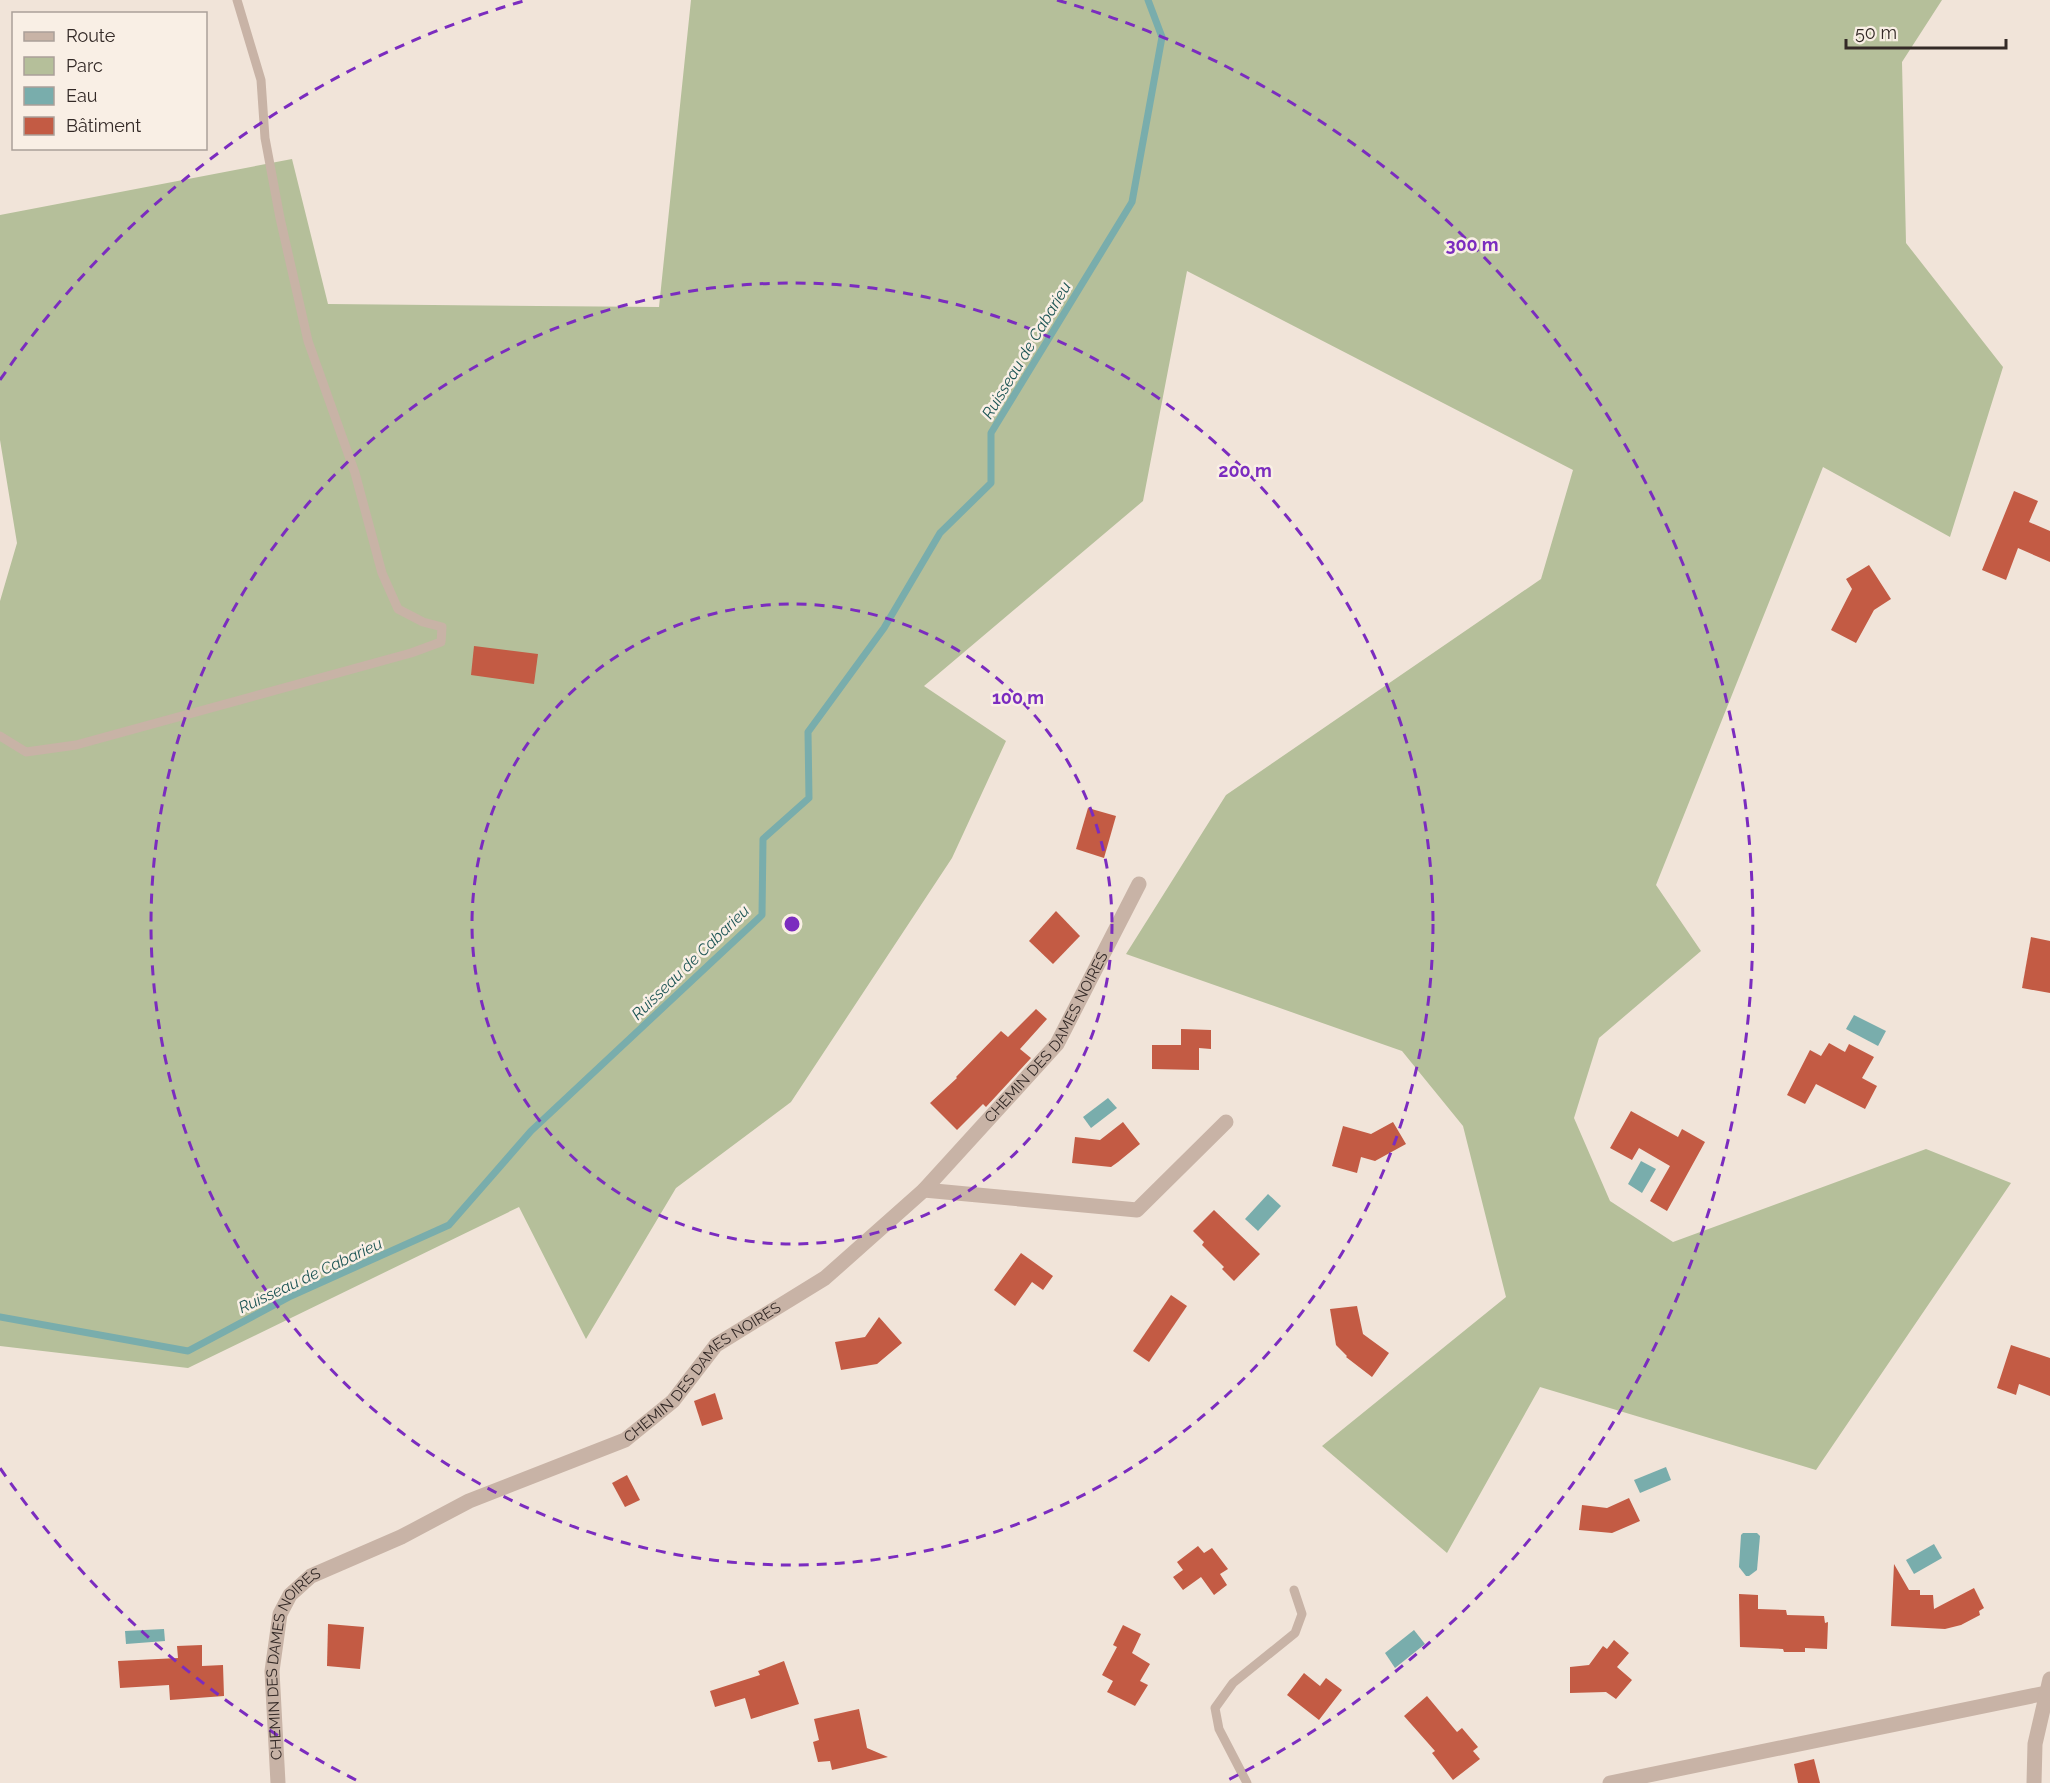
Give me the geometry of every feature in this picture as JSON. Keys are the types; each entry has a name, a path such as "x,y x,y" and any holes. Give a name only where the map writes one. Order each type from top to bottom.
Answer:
{"street":[{"name":"CHEMIN DES DAMES NOIRES","path":"278,1783 272,1671 280,1614 290,1595 311,1576 401,1537 470,1501 625,1440 673,1401 716,1346 825,1278 924,1190 1057,1044 1139,884"},
{"path":"924,1190 1137,1210 1226,1122"},
{"path":"1610,1783 2048,1686 2035,1744 2034,1783"}],"lane":[{"path":"0,736 26,752 76,745 411,653 441,642 442,627 423,622 398,609 386,582 355,472 308,341 267,150 261,80 237,0"},
{"path":"1247,1783 1219,1729 1215,1708 1233,1683 1295,1633 1302,1614 1294,1590"}],"green space":[{"path":"691,0 1942,0 1902,62 1906,243 2003,367 1950,537 1823,467 1656,885 1701,951 1599,1038 1574,1118 1610,1201 1673,1242 1926,1149 2011,1183 1816,1470 1540,1387 1447,1553 1322,1446 1506,1297 1463,1126 1402,1051 1126,954 1226,795 1541,579 1573,470 1187,271 1143,501 924,686 1006,741 952,858 791,1102 676,1188 586,1339 519,1207 188,1368 0,1346 0,601 17,543 0,440 0,215 292,159 328,304 659,307"}],"water":[{"path":"1854,1015 1886,1031 1878,1046 1846,1029"},
{"path":"1108,1098 1117,1108 1091,1128 1083,1117"},
{"path":"1641,1161 1656,1169 1642,1193 1628,1184"},
{"path":"1268,1194 1281,1206 1258,1231 1245,1219"},
{"path":"1666,1467 1671,1480 1640,1493 1634,1480"},
{"path":"1743,1533 1757,1533 1760,1536 1757,1570 1749,1576 1746,1576 1739,1567"},
{"path":"1934,1544 1942,1558 1914,1574 1906,1560"},
{"path":"164,1629 165,1641 126,1644 125,1631"},
{"path":"1414,1630 1425,1644 1395,1668 1385,1653"}],"building":[{"path":"2014,491 2038,501 2029,522 2050,531 2050,562 2018,548 2006,580 1982,570"},
{"path":"1869,565 1891,599 1874,610 1856,643 1831,630 1852,589 1846,579"},
{"path":"474,646 538,654 534,684 471,675"},
{"path":"1088,808 1116,816 1104,858 1076,849"},
{"path":"1056,911 1080,936 1053,964 1029,941"},
{"path":"2031,937 2050,941 2050,993 2022,988"},
{"path":"1036,1009 1047,1019 1020,1049 1031,1058 986,1107 983,1104 957,1130 930,1103 1001,1031 1008,1037"},
{"path":"1181,1029 1211,1030 1211,1049 1199,1048 1199,1070 1152,1069 1152,1045 1181,1045"},
{"path":"1829,1043 1845,1052 1849,1044 1874,1057 1862,1078 1877,1086 1865,1109 1816,1084 1805,1104 1787,1095 1810,1050 1821,1056"},
{"path":"1631,1111 1678,1137 1682,1129 1705,1142 1667,1211 1650,1201 1670,1166 1639,1148 1632,1160 1610,1148"},
{"path":"1123,1122 1140,1144 1118,1162 1111,1167 1072,1163 1075,1137 1100,1140"},
{"path":"1393,1122 1406,1144 1375,1161 1361,1157 1357,1173 1332,1166 1343,1126 1371,1134"},
{"path":"1214,1210 1260,1254 1234,1281 1222,1269 1224,1267 1202,1245 1204,1242 1193,1231"},
{"path":"1021,1253 1053,1276 1043,1290 1032,1282 1015,1306 994,1290"},
{"path":"1171,1295 1187,1306 1149,1362 1133,1351"},
{"path":"1357,1306 1363,1334 1389,1353 1372,1377 1346,1357 1336,1345 1330,1309"},
{"path":"879,1317 902,1343 877,1364 841,1370 835,1342 865,1337"},
{"path":"2011,1345 2050,1358 2050,1396 2019,1384 2016,1395 1997,1388"},
{"path":"715,1393 723,1419 702,1426 694,1401"},
{"path":"627,1475 640,1500 625,1507 612,1483"},
{"path":"1629,1498 1640,1521 1612,1533 1579,1530 1582,1505 1607,1508"},
{"path":"1198,1546 1204,1553 1212,1548 1228,1569 1220,1574 1227,1585 1214,1595 1201,1577 1183,1590 1173,1577 1183,1570 1177,1562"},
{"path":"1894,1564 1909,1590 1920,1590 1920,1595 1933,1595 1934,1609 1974,1588 1984,1608 1979,1611 1980,1615 1961,1625 1945,1629 1891,1626"},
{"path":"1739,1594 1758,1595 1758,1609 1786,1610 1787,1615 1824,1616 1825,1623 1828,1622 1827,1649 1805,1648 1805,1652 1784,1652 1783,1649 1740,1647"},
{"path":"328,1624 364,1627 360,1669 327,1666"},
{"path":"1123,1625 1141,1634 1132,1653 1150,1664 1140,1681 1148,1685 1135,1706 1107,1692 1113,1681 1102,1675 1117,1647 1113,1645"},
{"path":"1614,1640 1629,1653 1617,1667 1632,1680 1616,1699 1606,1692 1570,1693 1570,1667 1589,1665 1603,1646 1607,1649"},
{"path":"202,1645 202,1666 223,1665 224,1696 170,1700 169,1685 120,1688 118,1661 178,1658 177,1646"},
{"path":"784,1661 799,1704 751,1719 745,1698 715,1707 710,1691 760,1675 758,1671"},
{"path":"1304,1673 1320,1686 1326,1678 1342,1690 1319,1720 1287,1695"},
{"path":"1427,1696 1457,1732 1462,1728 1478,1747 1473,1751 1480,1759 1453,1780 1432,1753 1435,1751 1404,1716"},
{"path":"859,1709 867,1748 888,1757 832,1770 830,1761 818,1762 813,1742 819,1740 814,1719"},
{"path":"1814,1759 1820,1783 1798,1783 1794,1764"}],"waterway":[{"name":"Ruisseau de Cabarieu","path":"0,1317 188,1351 291,1296 449,1225 531,1131 762,915 763,839 809,798 808,732 884,628 940,533 991,483 991,433 1132,202 1162,37 1148,0"}]}
